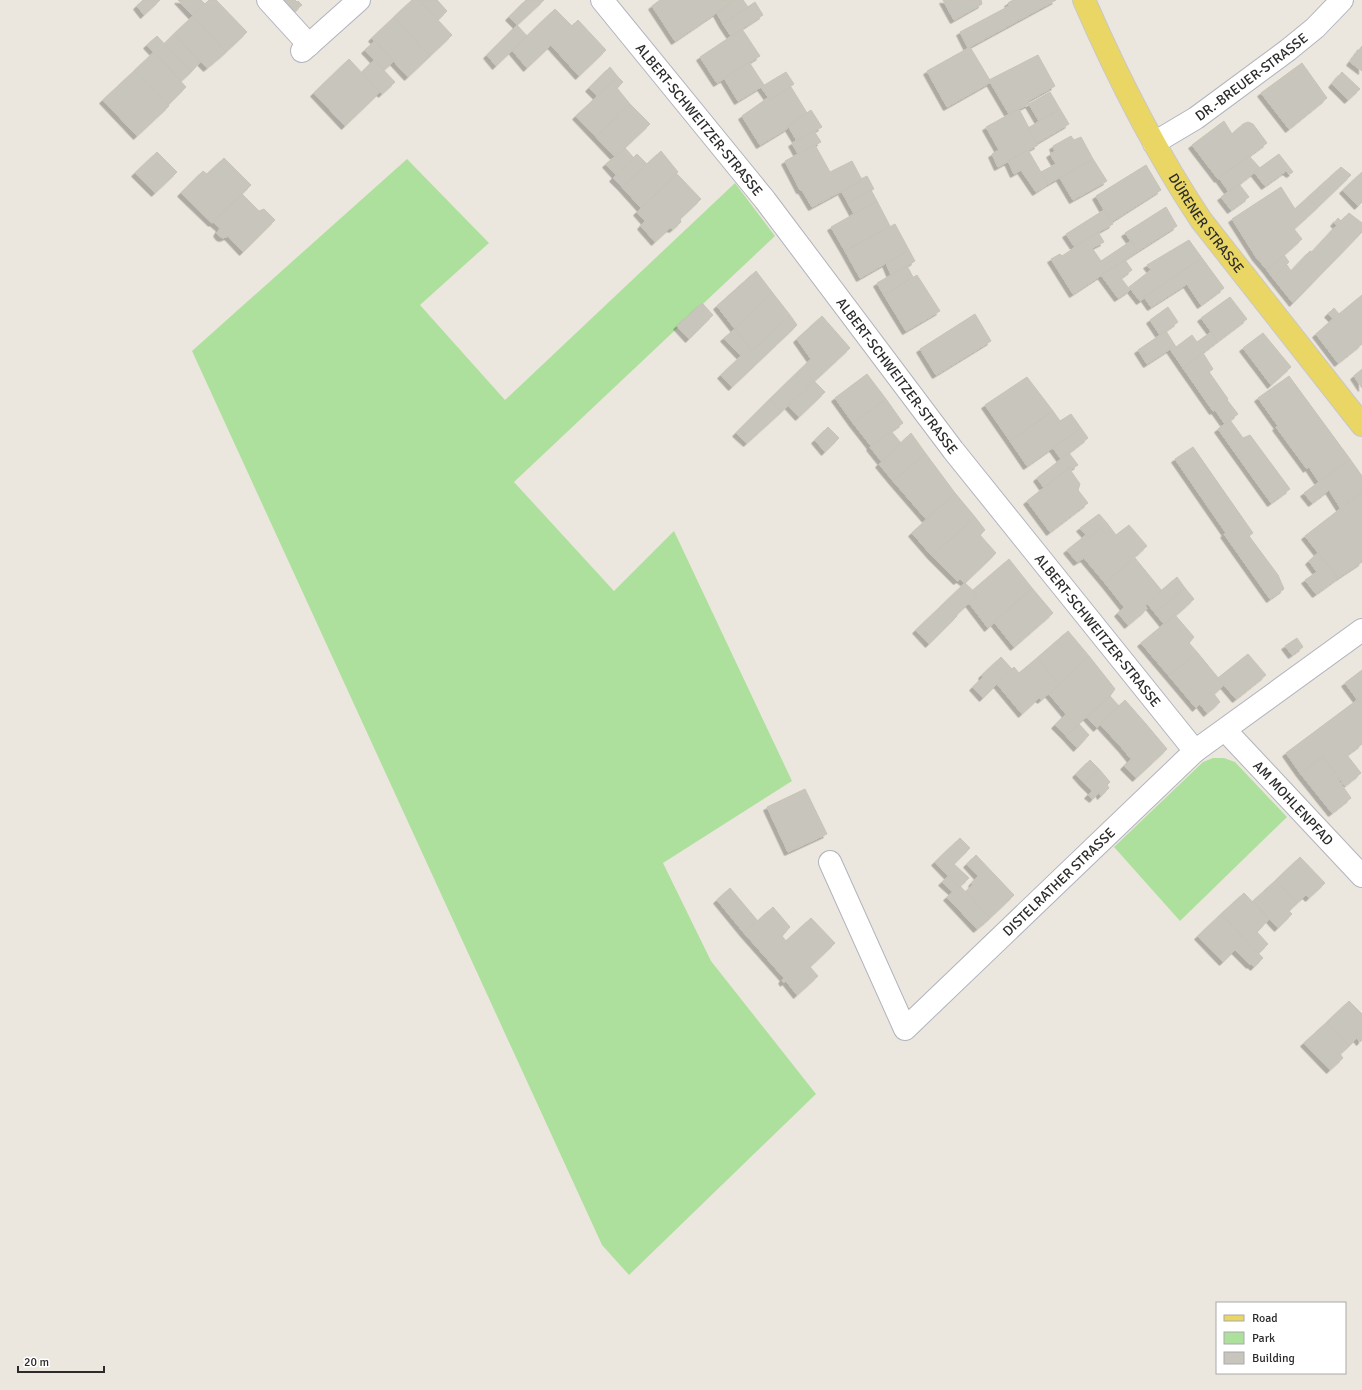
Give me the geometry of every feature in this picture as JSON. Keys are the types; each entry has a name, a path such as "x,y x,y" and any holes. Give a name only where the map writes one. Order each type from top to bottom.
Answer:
{"main road":[{"name":"DÜRENER STRASSE","path":"1084,0 1104,44 1154,143 1201,220 1362,425"}],"street":[{"path":"268,0 306,48 359,0"},
{"name":"ALBERT-SCHWEITZER-STRASSE","path":"602,0 765,200 953,450 1195,751"},
{"name":"DR.-BREUER-STRASSE","path":"1154,143 1196,118 1288,50 1315,28 1342,0"},
{"name":"DISTELRATHER STRASSE","path":"830,862 905,1028 1195,751 1362,630"},
{"name":"AM MOHLENPFAD","path":"1225,730 1362,876"}],"green space":[{"path":"407,159 489,243 420,305 505,400 735,183 775,236 514,482 614,591 674,531 792,781 663,863 711,961 816,1094 629,1275 602,1245 192,351"},
{"path":"1213,758 1224,758 1235,762 1287,817 1180,921 1114,847 1203,762"}],"building":[{"path":"143,0 160,0 144,15 137,6"},
{"path":"178,0 201,0 205,4 193,16"},
{"path":"209,0 216,0 247,32 226,52 193,16"},
{"path":"278,0 295,0 302,5 291,14"},
{"path":"412,0 419,0 452,35 430,56 394,17"},
{"path":"419,0 437,0 447,11 438,20"},
{"path":"526,0 544,0 517,25 509,17"},
{"path":"660,0 735,0 675,41 652,6"},
{"path":"735,0 743,0 748,7 723,24 717,13"},
{"path":"943,0 981,0 982,4 954,20"},
{"path":"1013,0 1056,0 968,48 960,32 1009,6 1008,3"},
{"path":"755,2 763,15 731,36 723,24"},
{"path":"555,9 572,26 578,20 606,50 579,76 551,45 527,68 512,50"},
{"path":"193,16 226,52 207,68 174,34"},
{"path":"394,17 430,56 408,77 372,38"},
{"path":"517,25 527,36 496,66 487,55"},
{"path":"742,29 760,56 717,83 700,57"},
{"path":"174,34 200,62 191,72 164,44"},
{"path":"157,36 191,72 181,81 147,45"},
{"path":"375,41 394,61 384,70 365,50"},
{"path":"1362,46 1362,71 1350,62"},
{"path":"970,47 991,82 947,107 927,71"},
{"path":"154,52 186,87 168,105 134,71"},
{"path":"1038,55 1055,86 1028,101 1029,104 1009,114 989,80"},
{"path":"349,59 380,92 345,126 314,93"},
{"path":"374,60 395,82 382,94 362,72"},
{"path":"749,62 764,85 738,101 724,78"},
{"path":"1302,63 1327,98 1289,129 1261,93"},
{"path":"610,67 618,77 597,96 589,88"},
{"path":"134,71 169,106 137,136 103,100"},
{"path":"786,72 794,84 770,100 761,87"},
{"path":"1342,72 1360,89 1348,100 1332,84"},
{"path":"618,77 623,82 617,88 630,104 596,137 576,116"},
{"path":"791,87 807,113 788,126 788,128 760,145 742,116 769,97 770,100"},
{"path":"1050,92 1060,109 1039,121 1029,104"},
{"path":"630,104 650,124 615,157 596,137"},
{"path":"1019,109 1038,145 998,167 992,154 999,150 986,127"},
{"path":"1060,109 1069,124 1037,143 1028,128"},
{"path":"811,110 822,127 797,141 788,126"},
{"path":"1224,121 1232,134 1243,124 1248,122 1253,124 1267,143 1218,179 1192,145"},
{"path":"814,131 821,142 798,154 792,143"},
{"path":"1071,136 1074,140 1081,137 1093,159 1048,184 1041,172 1056,164 1050,154 1055,151 1053,146"},
{"path":"815,145 830,172 852,161 862,180 812,207 802,190 800,190 785,161"},
{"path":"625,148 634,158 616,175 606,164"},
{"path":"1028,150 1048,184 1036,192 1021,170 1014,174 1008,161"},
{"path":"661,151 678,172 641,208 622,187"},
{"path":"157,152 177,172 155,193 135,173"},
{"path":"637,154 647,164 622,187 613,178"},
{"path":"1279,154 1293,172 1290,174 1286,171 1265,186 1254,172"},
{"path":"1249,156 1260,168 1229,192 1219,178"},
{"path":"224,158 251,185 212,223 181,193 203,171 207,174"},
{"path":"1093,159 1107,181 1073,200 1060,178"},
{"path":"1146,165 1161,190 1111,222 1096,196"},
{"path":"1341,167 1351,175 1318,207 1307,198"},
{"path":"1362,172 1362,202 1358,206 1343,190"},
{"path":"677,174 701,199 680,219 681,222 673,229 670,228 655,242 641,226 645,221 637,212"},
{"path":"867,176 874,189 848,203 842,192"},
{"path":"1239,184 1249,197 1231,210 1221,197"},
{"path":"1281,187 1295,209 1307,198 1318,207 1294,229 1302,239 1267,270 1256,257 1232,219"},
{"path":"871,190 877,201 854,214 848,203"},
{"path":"242,194 259,211 264,209 275,220 243,252 228,236 223,238 220,237 217,233 220,228 213,222"},
{"path":"877,201 890,226 845,251 831,227"},
{"path":"1166,207 1177,226 1138,251 1125,233"},
{"path":"1104,210 1113,224 1074,246 1066,234"},
{"path":"1349,213 1362,223 1362,232 1293,303 1273,278 1287,265 1291,271 1310,251 1312,252 1337,225 1334,223 1338,218 1341,221"},
{"path":"895,224 909,250 860,278 845,251"},
{"path":"1098,232 1104,242 1092,248 1101,261 1131,241 1138,251 1073,294 1051,259 1060,254 1062,256"},
{"path":"1189,240 1202,258 1140,301 1129,287 1151,270 1147,265"},
{"path":"909,250 915,261 891,275 886,263"},
{"path":"1284,255 1289,262 1273,278 1267,270"},
{"path":"1202,258 1224,288 1201,305 1187,284 1151,307 1144,297"},
{"path":"1125,260 1132,270 1121,278 1130,290 1118,298 1101,275"},
{"path":"907,266 913,277 884,295 877,283"},
{"path":"756,271 772,292 735,329 717,306"},
{"path":"917,275 940,311 906,331 884,295"},
{"path":"772,292 790,315 752,351 735,329"},
{"path":"1362,295 1362,344 1338,363 1316,334 1333,319 1328,314 1334,308 1339,314"},
{"path":"1230,297 1247,319 1218,341 1201,318"},
{"path":"702,303 713,315 689,339 677,326"},
{"path":"1168,307 1178,322 1160,335 1150,320"},
{"path":"975,314 991,341 936,375 920,349"},
{"path":"790,315 797,325 732,387 721,375 741,356 724,338 735,329 752,351"},
{"path":"822,316 850,348 781,412 770,399 811,359 797,339"},
{"path":"1166,331 1176,347 1192,335 1197,342 1211,332 1218,341 1183,368 1170,349 1147,364 1138,350"},
{"path":"1263,333 1291,367 1271,385 1243,348"},
{"path":"1203,353 1213,369 1209,372 1238,414 1225,424 1215,410 1213,411 1183,368"},
{"path":"1362,369 1362,388 1354,376"},
{"path":"867,374 886,399 853,423 835,398"},
{"path":"1289,376 1350,459 1319,482 1309,467 1307,469 1276,427 1278,426 1258,398"},
{"path":"1027,377 1053,411 1010,441 985,405"},
{"path":"814,381 825,392 799,417 788,405"},
{"path":"770,399 781,412 747,443 736,433"},
{"path":"886,399 903,423 871,446 853,423"},
{"path":"1053,411 1060,421 1071,414 1081,428 1027,466 1010,441"},
{"path":"1230,420 1243,438 1250,435 1290,489 1271,503 1218,429"},
{"path":"828,427 839,438 825,452 815,440"},
{"path":"1081,428 1088,438 1061,459 1053,448"},
{"path":"891,431 901,443 882,462 870,447"},
{"path":"911,433 926,454 893,481 879,464"},
{"path":"1193,447 1253,533 1249,536 1278,575 1284,589 1270,599 1224,534 1226,533 1175,459"},
{"path":"1069,453 1078,465 1070,470 1069,468 1044,488 1037,478"},
{"path":"926,454 955,493 926,519 893,481"},
{"path":"1350,459 1362,476 1362,492 1341,509 1329,490 1312,503 1304,493"},
{"path":"1069,468 1080,484 1078,490 1088,503 1050,532 1027,501"},
{"path":"1362,492 1362,562 1338,578 1305,536"},
{"path":"955,493 975,517 932,556 912,533"},
{"path":"1099,514 1107,523 1089,538 1080,528"},
{"path":"975,517 985,530 980,535 996,553 965,583 960,579 957,581 932,556"},
{"path":"1107,523 1116,535 1129,525 1147,546 1105,583 1084,558 1077,562 1067,550 1086,535 1089,538"},
{"path":"1318,553 1338,578 1316,594 1305,580 1317,572 1309,561"},
{"path":"1135,558 1162,591 1145,605 1147,609 1128,625 1118,613 1124,607 1105,583"},
{"path":"1009,559 1032,588 988,628 969,603 978,595 973,590"},
{"path":"1177,577 1185,588 1155,613 1147,603"},
{"path":"965,583 978,595 957,614 957,616 929,644 916,630"},
{"path":"1032,588 1053,613 1014,647 994,622"},
{"path":"1185,588 1194,599 1164,624 1155,613"},
{"path":"1175,615 1194,637 1189,643 1197,652 1169,676 1141,643"},
{"path":"1068,631 1089,656 1059,685 1037,658"},
{"path":"1297,638 1303,647 1292,655 1285,646"},
{"path":"1197,652 1224,685 1214,694 1220,702 1207,713 1200,704 1196,708 1169,676"},
{"path":"1248,654 1266,675 1236,699 1218,678"},
{"path":"1089,656 1115,689 1110,696 1076,726 1049,694"},
{"path":"1001,657 1012,669 983,698 973,687 983,677 982,675"},
{"path":"1037,658 1059,685 1041,700 1039,698 1022,714 997,684 1014,667 1019,673"},
{"path":"1362,670 1362,706 1345,683"},
{"path":"1110,696 1119,706 1097,728 1087,717"},
{"path":"1125,700 1146,724 1122,748 1100,724"},
{"path":"1357,700 1362,706 1362,744 1347,755 1361,773 1345,786 1323,757 1300,773 1286,753"},
{"path":"1066,714 1076,726 1066,736 1055,725"},
{"path":"1079,724 1089,735 1077,748 1066,736"},
{"path":"1146,724 1167,749 1136,778 1124,766 1131,759 1122,748"},
{"path":"1323,757 1339,777 1337,778 1351,798 1332,813 1300,773"},
{"path":"1090,760 1099,769 1084,783 1076,774"},
{"path":"1099,769 1110,782 1107,785 1109,788 1101,796 1099,792 1093,799 1088,795 1092,791 1084,783"},
{"path":"805,789 827,834 788,852 767,807"},
{"path":"960,838 970,848 954,864 969,878 959,887 935,862"},
{"path":"976,855 1014,895 990,918 965,892 973,885 972,883 978,876 967,864"},
{"path":"1300,857 1325,883 1309,898 1306,895 1297,903 1276,880"},
{"path":"949,876 990,918 977,929 947,897 953,892 942,882"},
{"path":"1276,880 1297,903 1289,911 1292,914 1278,928 1253,901"},
{"path":"730,888 757,920 744,933 717,900"},
{"path":"1244,893 1269,919 1257,932 1268,944 1258,954 1221,914"},
{"path":"773,907 790,927 782,936 786,941 811,918 835,943 810,967 818,976 797,995 786,981 784,983 782,980 784,978 744,933"},
{"path":"1221,914 1263,958 1254,967 1235,950 1223,962 1198,936"},
{"path":"1349,1001 1362,1014 1362,1040 1360,1042 1357,1038 1349,1046 1327,1022"},
{"path":"1327,1022 1349,1046 1340,1054 1343,1058 1330,1070 1304,1043"}]}
